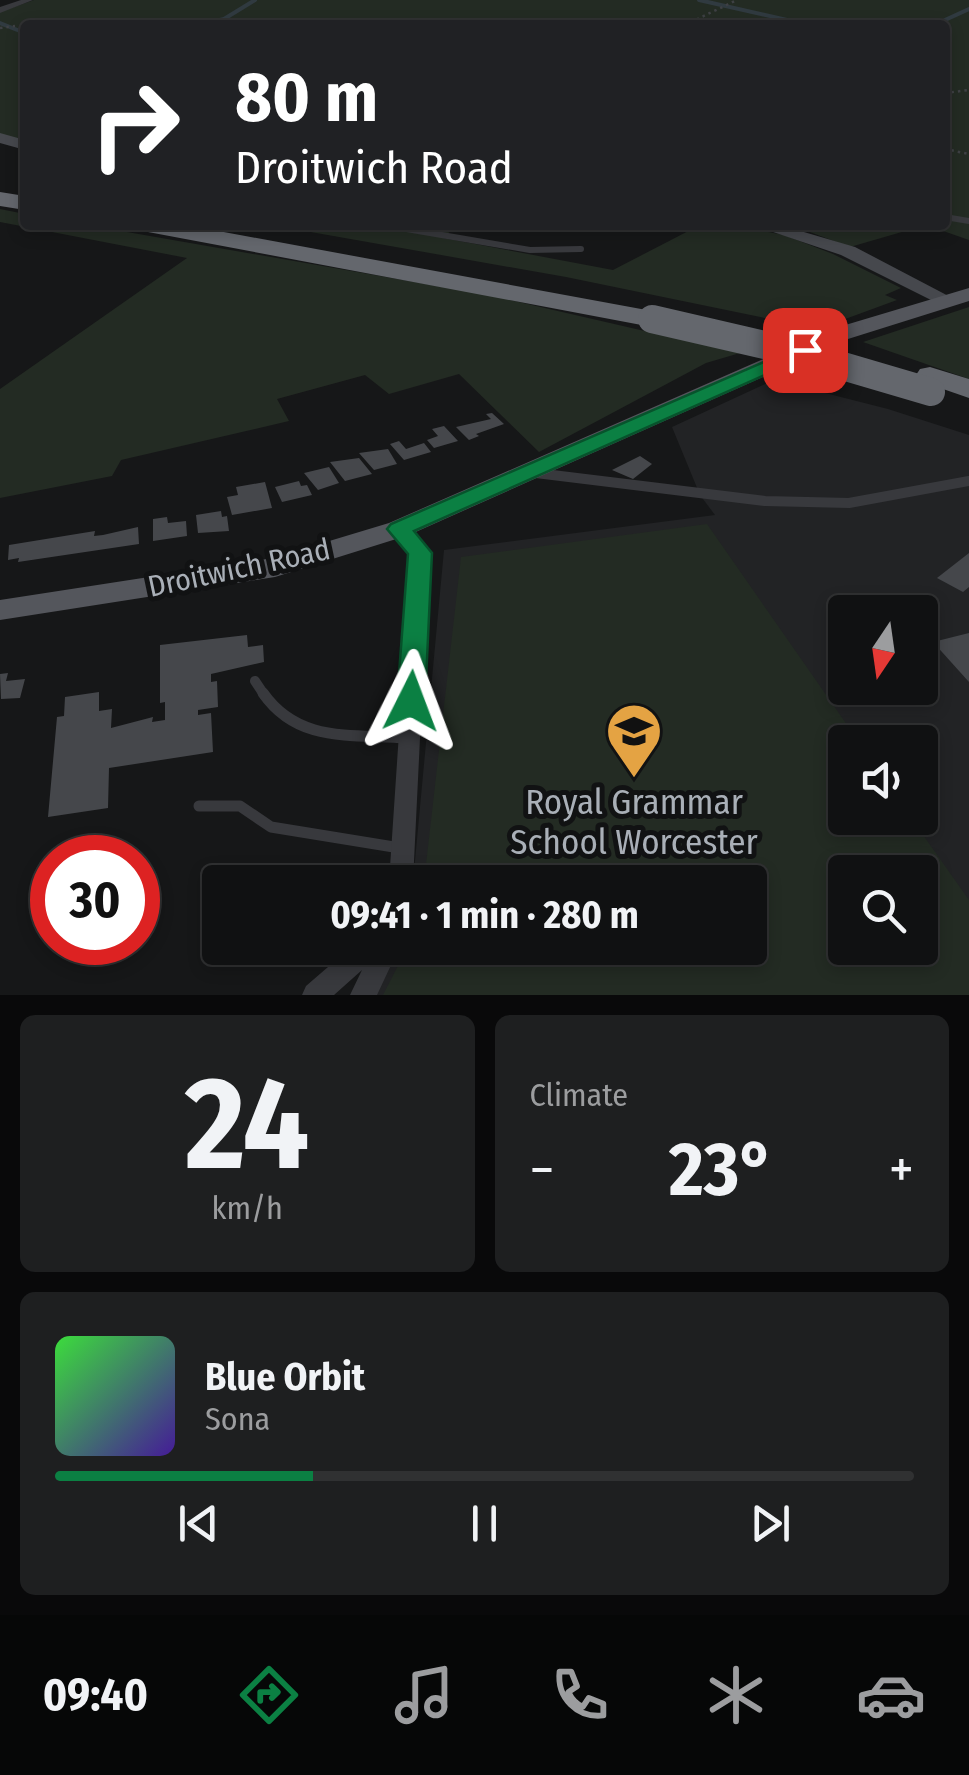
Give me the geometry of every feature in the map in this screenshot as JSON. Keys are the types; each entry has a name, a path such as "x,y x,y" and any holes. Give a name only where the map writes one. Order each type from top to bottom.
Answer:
{"highway":[{"path":"177,230 661,313"},
{"path":"251,230 661,313 794,352 969,390"},
{"path":"931,384 969,406"}],"main road":[{"name":"Droitwich Road","path":"0,610 275,566 399,529 840,334 958,298"}],"street":[{"path":"0,10 29,0"},
{"path":"797,230 958,298"},
{"path":"399,529 420,553 402,865"},
{"path":"315,995 349,965"},
{"path":"363,995 378,965"}],"lane":[{"path":"412,230 530,250 581,249"},
{"path":"527,472 733,498 832,502 885,499 968,482"},
{"path":"255,682 280,716 308,730 409,738"},
{"path":"199,806 240,806 271,827 403,848"}],"path":[{"path":"694,20 738,0"},
{"path":"0,28 15,26"}],"shaded area":[{"path":"34,0 969,0 969,240 940,230 950,230 950,20 20,20 20,141 0,136 0,12"},
{"path":"0,209 20,213 20,226 0,222"},
{"path":"42,230 116,230 489,295 740,353 706,363 539,452 459,374 389,394 365,375 277,399 289,421 121,460 112,476 0,498 0,389 187,258"},
{"path":"299,230 452,230 443,238 613,270 690,230 758,230 784,235 833,254 901,288 885,295 897,300 818,329 566,277"},
{"path":"804,230 909,230 850,247"},
{"path":"969,307 969,379 863,342"},
{"name":"Royal Grammar School Worcester","path":"774,380 888,409 969,435 969,995 376,995 390,965 767,965 767,865 415,865 444,550 715,515 700,495 672,427"},
{"name":"Royal Grammar School Worcester","path":"707,524 828,698 828,705 833,705 847,725 828,725 828,835 923,835 937,855 828,855 828,965 938,965 938,856 969,900 969,995 383,995 398,965 767,965 767,865 426,865 461,557"}],"building":[{"path":"492,413 504,424 469,440 456,427 491,419 486,414"},
{"path":"444,426 458,441 434,448 427,440 438,436 432,429"},
{"path":"399,441 406,449 424,443 431,452 404,460 390,444"},
{"path":"388,449 397,464 374,470 359,453"},
{"path":"640,456 652,464 633,479 612,470"},
{"path":"359,458 372,474 345,481 330,462"},
{"path":"329,467 339,483 318,490 304,473"},
{"path":"299,481 301,486 307,485 312,495 282,502 275,487"},
{"path":"265,482 272,508 232,515 227,497 238,495 236,487"},
{"path":"221,511 222,517 227,516 229,531 198,533 196,515"},
{"path":"167,517 168,523 186,521 187,536 153,541 153,519"},
{"path":"138,527 139,544 18,562 19,558 8,560 9,545 95,531 94,536 103,535"},
{"path":"969,553 969,587 963,592 937,578"},
{"path":"969,633 969,682 938,648 938,641"},
{"path":"247,635 248,647 263,645 264,662 211,674 211,682 217,681 218,707 198,710 198,715 211,713 213,752 109,768 108,808 48,817 57,717 64,716 65,697 99,692 99,711 112,709 111,728 153,717 152,722 165,720 165,702 160,703 160,645"},
{"path":"8,673 6,681 25,679 20,698 1,699 0,674"}],"waterway":[{"path":"220,20 255,0"},
{"path":"699,0 787,20"},
{"path":"945,20 969,9"},
{"path":"0,23 20,31"}],"place":[{"name":"Royal Grammar School Worcester","path":"634,780"}],"route":[{"path":"411,701 420,553 399,529 805,350"}]}
